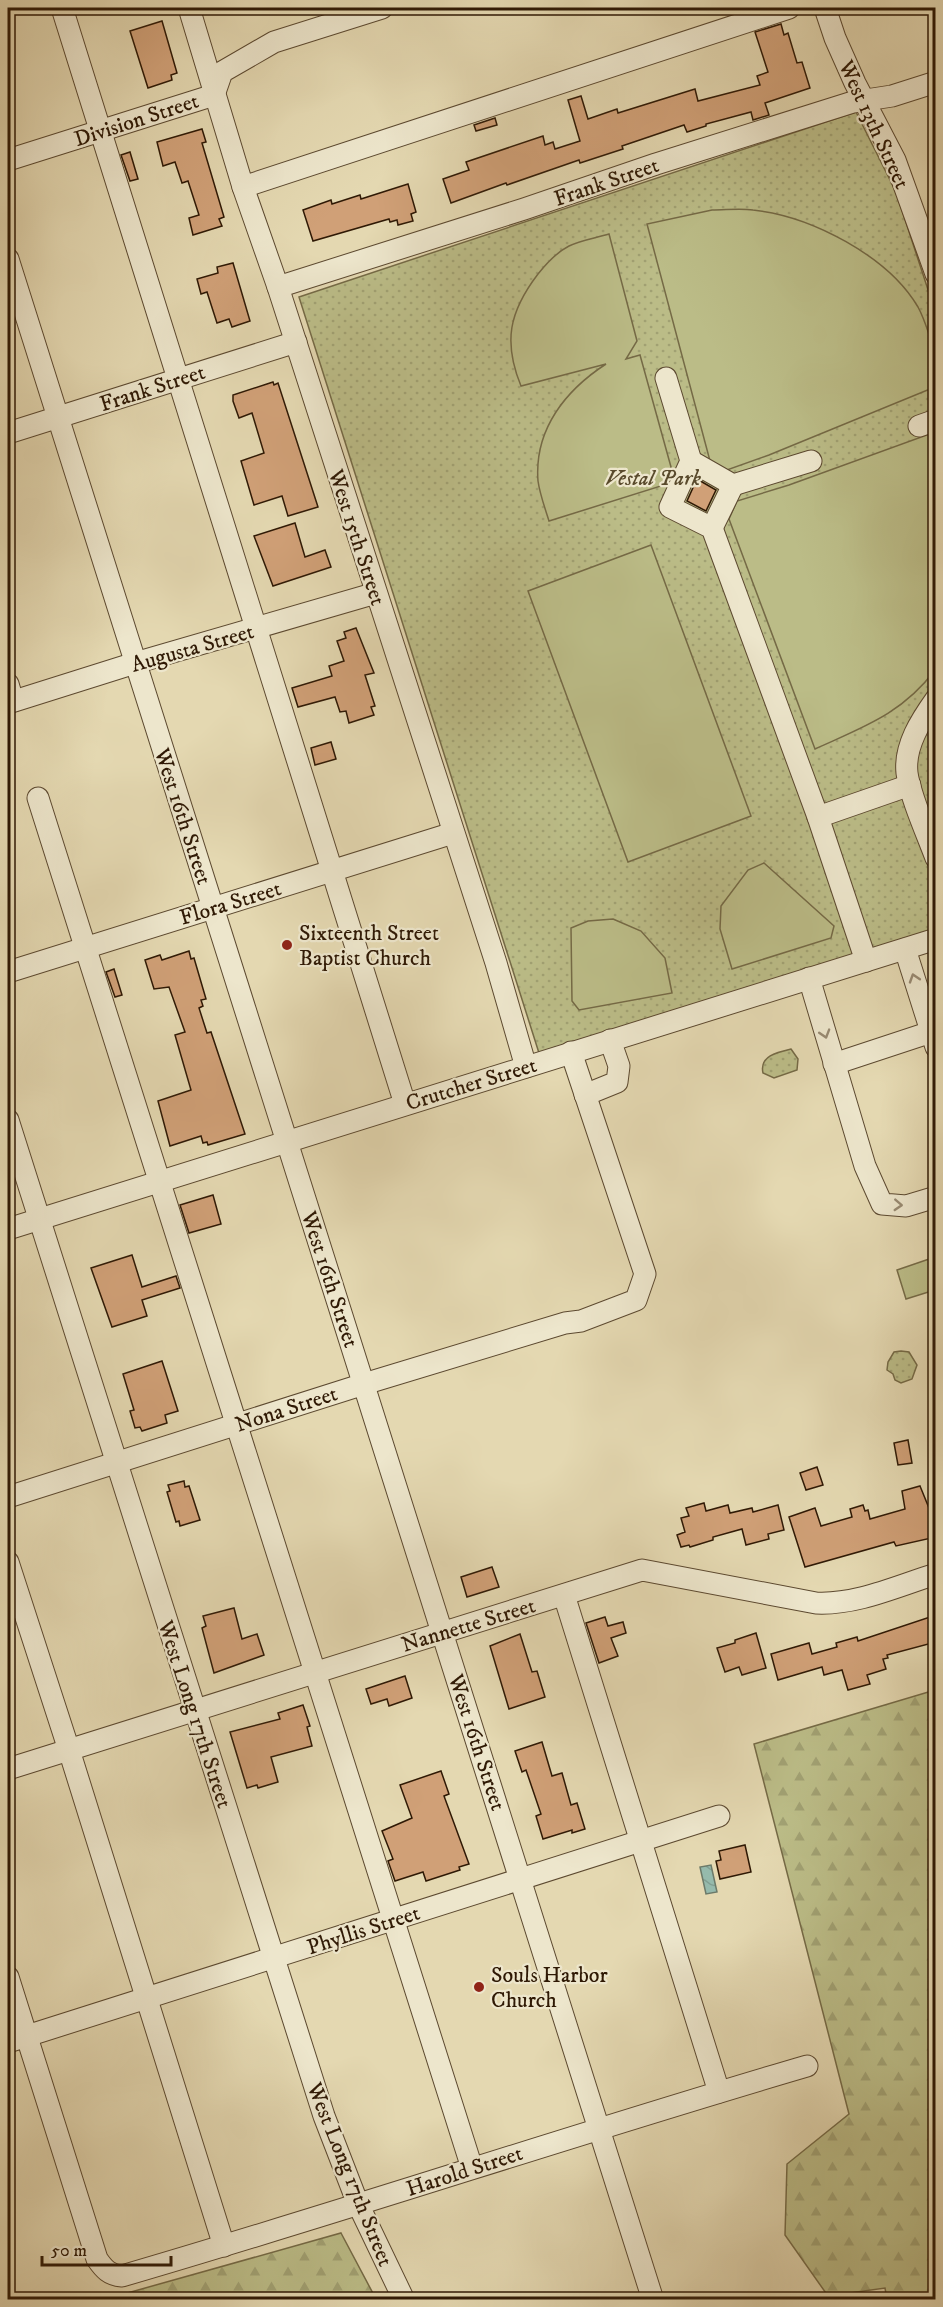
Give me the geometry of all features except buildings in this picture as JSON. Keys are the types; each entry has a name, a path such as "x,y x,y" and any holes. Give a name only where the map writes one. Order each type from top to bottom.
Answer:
{"street":[{"path":"62,8 405,1104"},
{"name":"West 15th Street","path":"189,8 243,187 296,342 496,963 526,1067"},
{"name":"Division Street","path":"8,160 214,94 222,72 274,42 382,8"},
{"path":"243,187 789,8"},
{"name":"West 13th Street","path":"825,8 835,38 895,160 936,274"},
{"name":"Frank Street","path":"278,287 524,209 667,160 864,100 892,96 936,82"},
{"name":"West 16th Street","path":"8,259 653,2300"},
{"name":"Frank Street","path":"8,433 296,342"},
{"path":"666,378 691,461 670,507 712,528 818,818 866,961"},
{"path":"691,461 733,485 811,461"},
{"path":"712,528 733,485"},
{"name":"Augusta Street","path":"9,696 135,663 376,593"},
{"path":"936,699 920,723 910,746 907,771 936,858"},
{"path":"818,818 910,785"},
{"path":"38,798 472,2168"},
{"name":"Flora Street","path":"8,972 453,833"},
{"name":"Crutcher Street","path":"8,1229 936,939"},
{"path":"834,1064 933,1040 904,949"},
{"path":"809,978 865,1166 882,1204 906,1206 936,1197"},
{"path":"572,1052 585,1095 617,1082 619,1066 610,1040"},
{"name":"Nona Street","path":"8,1497 364,1384 566,1323 581,1321 636,1300 645,1274 585,1095"},
{"name":"West Long 17th Street","path":"8,1120 324,2116 358,2204 404,2300"},
{"path":"8,1562 224,2246"},
{"name":"Nannette Street","path":"8,1769 642,1570 831,1604 851,1601 936,1574"},
{"path":"564,1594 719,2092"},
{"name":"Phyllis Street","path":"17,2039 719,1816"},
{"path":"8,1977 17,2039"},
{"name":"Harold Street","path":"17,2039 97,2259 109,2273 122,2276 597,2128 807,2067"}],"green space":[{"name":"Vestal Park","path":"856,112 896,192 935,311 935,929 539,1053 299,297"},
{"path":"738,209 776,214 823,230 868,255 905,288 918,307 934,354 935,387 727,470 710,461 647,224 712,210"},
{"path":"609,234 637,341 626,359 640,355 671,467 661,486 549,521 538,481 541,444 547,428 566,399 591,374 606,364 521,386 512,355 512,328 515,315 528,288 552,258 574,244"},
{"path":"935,432 935,670 909,698 895,709 815,749 729,519 737,501 789,485"},
{"path":"651,545 751,816 628,862 528,591"},
{"path":"764,863 834,926 831,938 732,969 720,929 721,906 748,870"},
{"path":"613,919 641,931 665,958 672,993 579,1010 572,1001 571,928 588,921"},
{"path":"791,1049 798,1059 797,1070 774,1078 763,1073 764,1062 767,1059 775,1053"},
{"path":"932,1258 935,1270 935,1290 906,1299 897,1270"},
{"path":"894,1352 909,1352 917,1365 912,1379 901,1383 895,1380 893,1374 887,1370 888,1362"},
{"path":"935,1690 935,2299 887,2299 885,2288 828,2296 785,2235 787,2164 849,2114 754,1744"},
{"path":"341,2233 376,2299 106,2299"}],"water":[{"path":"711,1865 717,1892 706,1894 700,1867"}],"place":[{"name":"Sixteenth Street Baptist Church","path":"287,945"},
{"name":"Souls Harbor Church","path":"479,1987"}]}
